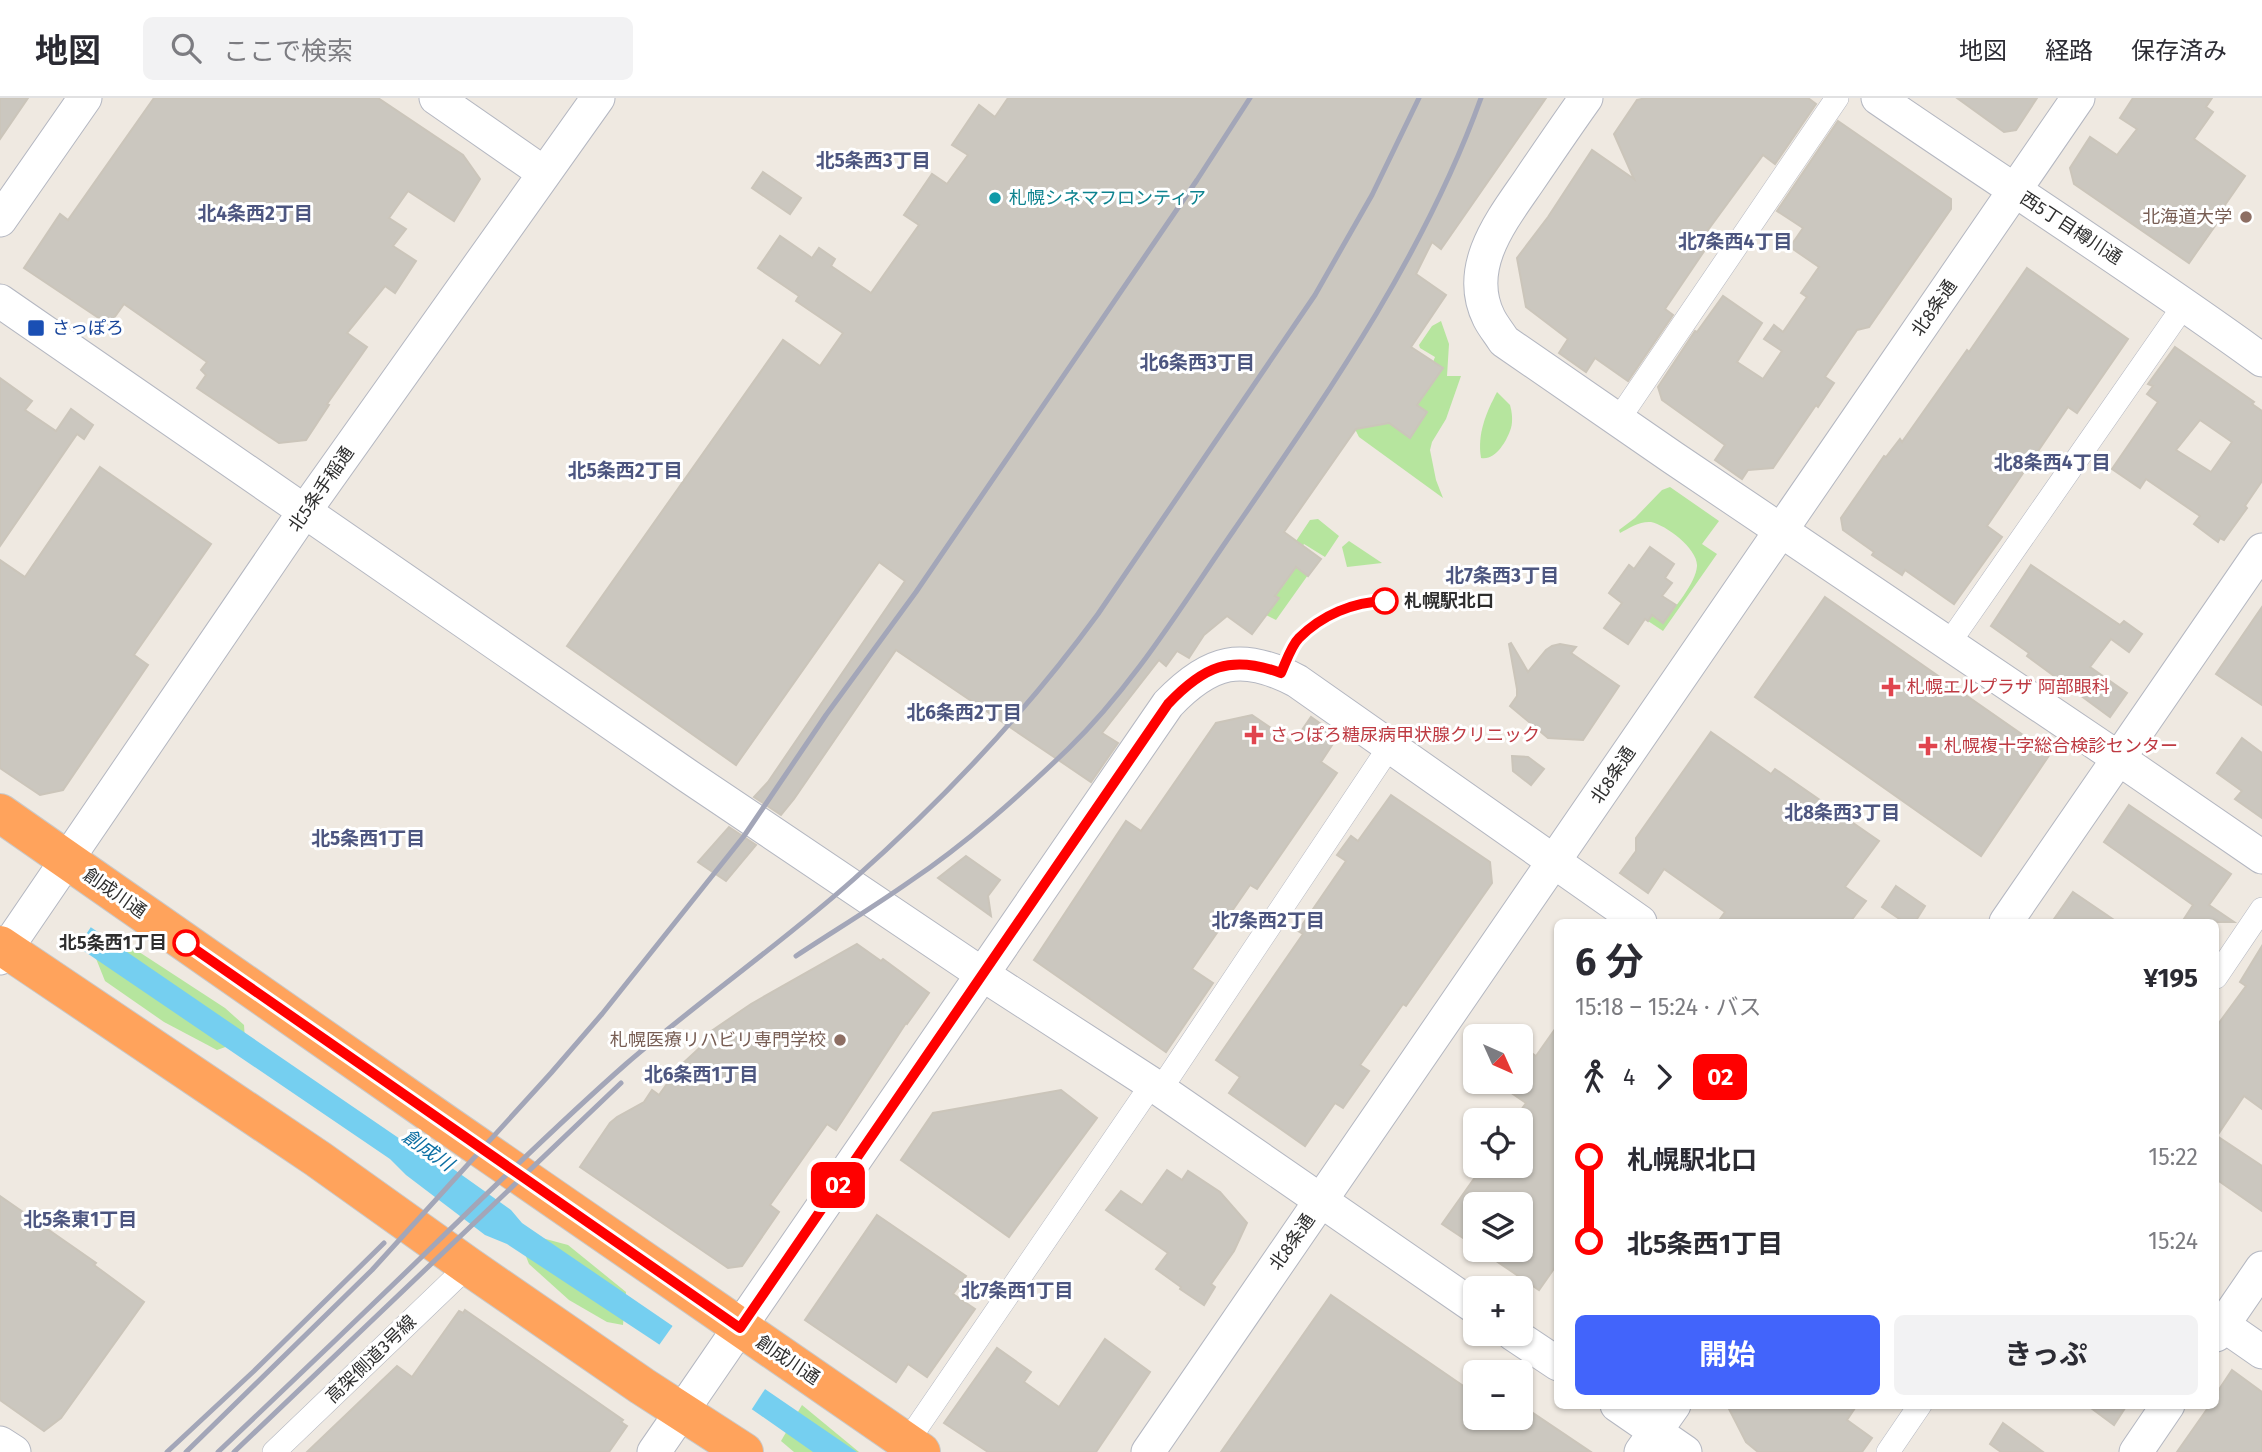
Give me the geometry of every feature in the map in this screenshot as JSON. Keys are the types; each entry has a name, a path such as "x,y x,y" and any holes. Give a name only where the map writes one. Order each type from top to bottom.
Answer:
{"highway":[{"name":"創成川通","path":"0,813 59,872 733,1339 914,1447"},
{"path":"7,944 468,1266 692,1398 744,1452"}],"street":[{"path":"436,98 544,173"},
{"name":"北5条手稲通","path":"7,944 304,512 598,98"},
{"path":"1586,98 1500,222 1487,246 1482,273 1483,299 1489,318 1504,341 2262,858"},
{"path":"1618,420 1837,98"},
{"name":"西5丁目樽川通","path":"1878,98 2185,304 2262,360"},
{"name":"北8条通","path":"1148,1452 2078,98"},
{"path":"0,220 83,99"},
{"path":"0,301 720,798 1156,1087 1463,1299"},
{"path":"1949,643 2185,304"},
{"path":"2008,919 2262,550"},
{"path":"654,1452 1168,704 1199,675 1218,668 1250,665 1281,673 1297,681 1636,919"},
{"path":"914,1447 1390,746"},
{"path":"2219,972 2262,909"},
{"name":"高架側道3号線","path":"274,1452 468,1266"},
{"path":"2219,1326 2262,1268"},
{"path":"2219,1328 2262,1352"},
{"path":"1531,1346 1554,1361"},
{"path":"1623,1409 1685,1452"},
{"path":"1888,1452 1917,1409"},
{"path":"2136,1452 2165,1409"},
{"path":"0,1443 14,1452"}],"green space":[{"path":"1441,321 1449,344 1447,376 1461,376 1446,419 1430,450 1443,498 1359,437 1354,427 1399,422 1442,368 1433,362 1435,357 1419,345 1432,326"},
{"path":"1497,392 1510,405 1511,428 1507,439 1496,453 1481,458 1483,424"},
{"path":"1670,487 1719,521 1702,544 1717,554 1663,631 1648,621 1652,615 1664,622 1693,580 1696,559 1687,545 1657,524 1643,523 1620,533 1619,530 1635,518 1662,490"},
{"path":"1318,519 1339,536 1325,557 1304,544 1292,563 1308,575 1276,620 1266,615 1278,599 1275,596 1288,579 1282,562 1310,520"},
{"path":"1349,541 1382,563 1347,567 1342,547"},
{"path":"91,946 133,948 225,1008 244,1025 245,1040 217,1050 164,1022 105,981"},
{"path":"516,1231 568,1245 626,1292 623,1325 607,1322 569,1300 529,1264"},
{"path":"802,1405 859,1452 794,1452 781,1441"}],"water":[{"path":"0,865 403,1141 428,1151 511,1210 522,1223 857,1452 813,1452 657,1343 507,1244 485,1235 406,1175 390,1159 0,894"}],"pier":[{"path":"0,861 93,924 76,949 0,898"},
{"path":"674,1324 767,1386 750,1412 657,1348"}],"building":[{"path":"0,98 28,98 0,139"},
{"path":"154,98 378,98 463,155 480,179 454,221 408,191 389,218 406,229 393,246 416,261 395,293 385,286 347,333 367,347 327,404 329,405 306,440 279,443 197,388 206,375 201,370 207,362 124,304 109,325 24,268 60,214 68,220"},
{"path":"1008,98 1546,98 1441,249 1432,242 1416,274 1446,295 1411,347 1443,368 1417,405 1427,412 1410,438 1389,423 1356,429 1284,532 1321,559 1308,576 1296,567 1275,596 1279,598 1252,634 1227,616 1204,635 1189,658 1177,651 1166,666 1159,660 1102,733 1118,743 1091,782 896,650 781,815 754,797 768,782 905,581 879,562 736,765 567,646 783,340 820,366 843,333 796,301 799,296 758,268 780,236 812,258 819,248 835,259 831,266 871,293 919,225 904,215 932,174 947,184 968,155 952,145 979,105 995,117"},
{"path":"1808,98 1816,104 1775,164 1763,155 1708,230 1715,235 1665,309 1673,315 1628,381 1595,358 1586,372 1559,353 1568,339 1526,307 1517,258 1592,150 1634,179 1614,134 1637,100"},
{"path":"1957,98 2037,98 2016,130 2004,132"},
{"path":"2133,98 2212,98 2206,107 2213,112 2194,139 2245,176 2189,263 2074,184 2070,168 2090,137 2117,155 2137,129 2120,118"},
{"path":"1838,121 1951,199 1951,209 1869,327 1857,330 1825,377 1834,383 1773,468 1748,470 1742,479 1715,460 1725,445 1662,400 1658,387 1695,331 1697,332 1723,296 1762,323 1737,362 1763,379 1782,351 1764,339 1774,325 1783,332 1807,297 1801,293 1819,267 1790,247 1803,228 1777,211"},
{"path":"763,172 801,198 790,214 752,188"},
{"path":"2027,268 2128,339 2077,413 2068,407 1987,526 2002,537 1954,604 1905,570 1902,575 1872,555 1874,552 1843,530 1841,518 1884,456 1886,457 1900,439 1902,442 1967,350 1969,352"},
{"path":"2175,347 2254,402 2252,404 2262,411 2262,481 2224,540 2220,538 2218,542 2194,524 2200,516 2146,479 2140,488 2112,469 2158,402 2147,394 2153,386 2148,384","holes":["2200,420 2232,442 2211,472 2176,450"]},
{"path":"0,378 32,401 25,410 56,431 71,409 93,425 84,439 77,434 0,546"},
{"path":"100,467 211,544 134,655 148,665 63,790 40,795 0,768 0,560 25,577"},
{"path":"1650,547 1674,564 1665,578 1672,583 1662,596 1676,605 1663,623 1652,615 1648,621 1645,619 1628,644 1604,628 1622,603 1609,593 1629,565 1634,569"},
{"path":"2031,565 2120,625 2124,621 2142,634 2129,652 2111,639 2090,667 2127,693 2110,717 1991,626"},
{"path":"1825,597 2050,754 1981,856 1755,697"},
{"path":"2262,607 2262,705 2216,674"},
{"path":"1511,643 1528,672 1546,650 1560,644 1576,647 1571,653 1619,686 1583,740 1548,738 1510,706 1517,696"},
{"path":"1252,715 1293,743 1311,717 1338,736 1321,762 1337,773 1257,889 1250,885 1192,969 1213,983 1166,1052 1034,960 1126,821 1141,831 1216,723"},
{"path":"1711,732 1771,774 1775,769 1879,841 1845,887 1866,901 1852,919 1720,919 1725,912 1664,869 1648,893 1620,873 1636,851 1636,838"},
{"path":"2242,738 2262,753 2262,818 2235,799 2242,791 2217,773"},
{"path":"1512,756 1528,757 1544,769 1531,785 1513,771"},
{"path":"1391,795 1490,862 1492,883 1406,1006 1403,1004 1360,1065 1369,1071 1343,1108 1335,1103 1305,1146 1229,1093 1240,1077 1216,1060 1303,934 1298,931 1346,861 1337,855 1351,836 1358,841"},
{"path":"2129,805 2231,874 2209,905 2234,922 2184,919 2193,905 2104,842"},
{"path":"729,827 756,845 726,881 698,862"},
{"path":"966,856 1000,880 988,896 991,916 938,878"},
{"path":"1896,886 1925,906 1917,919 1900,919 1882,907"},
{"path":"2073,892 2113,919 2054,919"},
{"path":"857,944 881,961 883,959 929,993 906,1023 836,1130 827,1124 770,1205 779,1212 742,1266 728,1268 580,1167 610,1123 644,1102 652,1090 659,1095 679,1067 707,1041 704,1036 751,1004"},
{"path":"2262,946 2262,1109 2244,1096 2219,1133 2219,1023 2246,986 2240,982"},
{"path":"1554,1031 1554,1269 1539,1290 1533,1286 1533,1276 1518,1276 1498,1262 1533,1262 1533,1192 1465,1192 1475,1178 1533,1178 1533,1108 1522,1108 1526,1103 1513,1094 1533,1094 1533,1054 1536,1056"},
{"path":"1061,1090 1097,1118 1009,1237 901,1160 933,1113"},
{"path":"2219,1137 2262,1166 2262,1211 2219,1181"},
{"path":"1167,1170 1182,1180 1188,1171 1220,1192 1247,1223 1234,1251 1211,1284 1215,1287 1204,1305 1156,1269 1168,1253 1106,1210 1121,1191 1142,1205"},
{"path":"1463,1194 1463,1238 1442,1224"},
{"path":"0,1196 96,1263 94,1265 144,1302 61,1418 44,1431 0,1400"},
{"path":"877,1215 966,1276 953,1294 975,1309 927,1377 908,1364 896,1382 805,1320"},
{"path":"1331,1295 1463,1386 1463,1430 1533,1430 1533,1413 1591,1452 1221,1452"},
{"path":"465,1310 623,1420 621,1422 627,1426 609,1452 307,1452 397,1366 412,1377 459,1311 463,1313"},
{"path":"1105,1339 1150,1372 1096,1452 988,1452 944,1423 997,1348 1031,1372 1024,1382 1059,1407"},
{"path":"2232,1370 2262,1392 2262,1452 2177,1452 2207,1409 2219,1409 2219,1390"},
{"path":"1729,1409 1854,1409 1847,1420 1872,1438 1862,1452 1758,1452 1746,1442"},
{"path":"2092,1409 2124,1409 2114,1425"},
{"path":"2003,1423 2043,1452 2001,1452 1990,1444"}],"railway":[{"path":"186,1452 372,1270 551,1073 602,1014 744,836 826,715 916,592 1250,98"},
{"path":"218,1452 601,1086 654,1040 826,903 887,849 983,753 1043,685 1098,614 1315,295 1372,195 1419,98"},
{"path":"796,956 895,892 971,836 1068,749 1136,671 1304,427 1371,322 1432,213 1481,98"},
{"path":"234,1452 621,1083"},
{"path":"167,1452 384,1243"}],"bus line":[{"name":"02","path":"186,943 740,1328 1168,704 1199,675 1218,668 1250,665 1281,673 1297,639 1325,618 1365,601 1385,601"}],"place":[{"name":"札幌シネマフロンティア","path":"995,198"},
{"name":"北海道大学","path":"2246,217"},
{"name":"さっぽろ","path":"36,328"},
{"name":"札幌駅北口","path":"1385,601"},
{"name":"札幌エルプラザ 阿部眼科","path":"1891,687"},
{"name":"さっぽろ糖尿病甲状腺クリニック","path":"1254,735"},
{"name":"札幌複十字総合検診センター","path":"1928,746"},
{"name":"北5条西1丁目","path":"186,943"},
{"name":"札幌医療リハビリ専門学校","path":"840,1040"}],"district":[{"name":"北5条西3丁目","path":"873,160"},
{"name":"北4条西2丁目","path":"255,213"},
{"name":"北7条西4丁目","path":"1735,241"},
{"name":"北6条西3丁目","path":"1197,362"},
{"name":"北8条西4丁目","path":"2052,462"},
{"name":"北5条西2丁目","path":"625,470"},
{"name":"北7条西3丁目","path":"1502,575"},
{"name":"北6条西2丁目","path":"964,712"},
{"name":"北8条西3丁目","path":"1842,812"},
{"name":"北5条西1丁目","path":"368,838"},
{"name":"北7条西2丁目","path":"1268,920"},
{"name":"北6条西1丁目","path":"701,1074"},
{"name":"北5条東1丁目","path":"80,1219"},
{"name":"北7条西1丁目","path":"1017,1290"}],"water label":[{"name":"創成川","path":"428,1150"}]}
